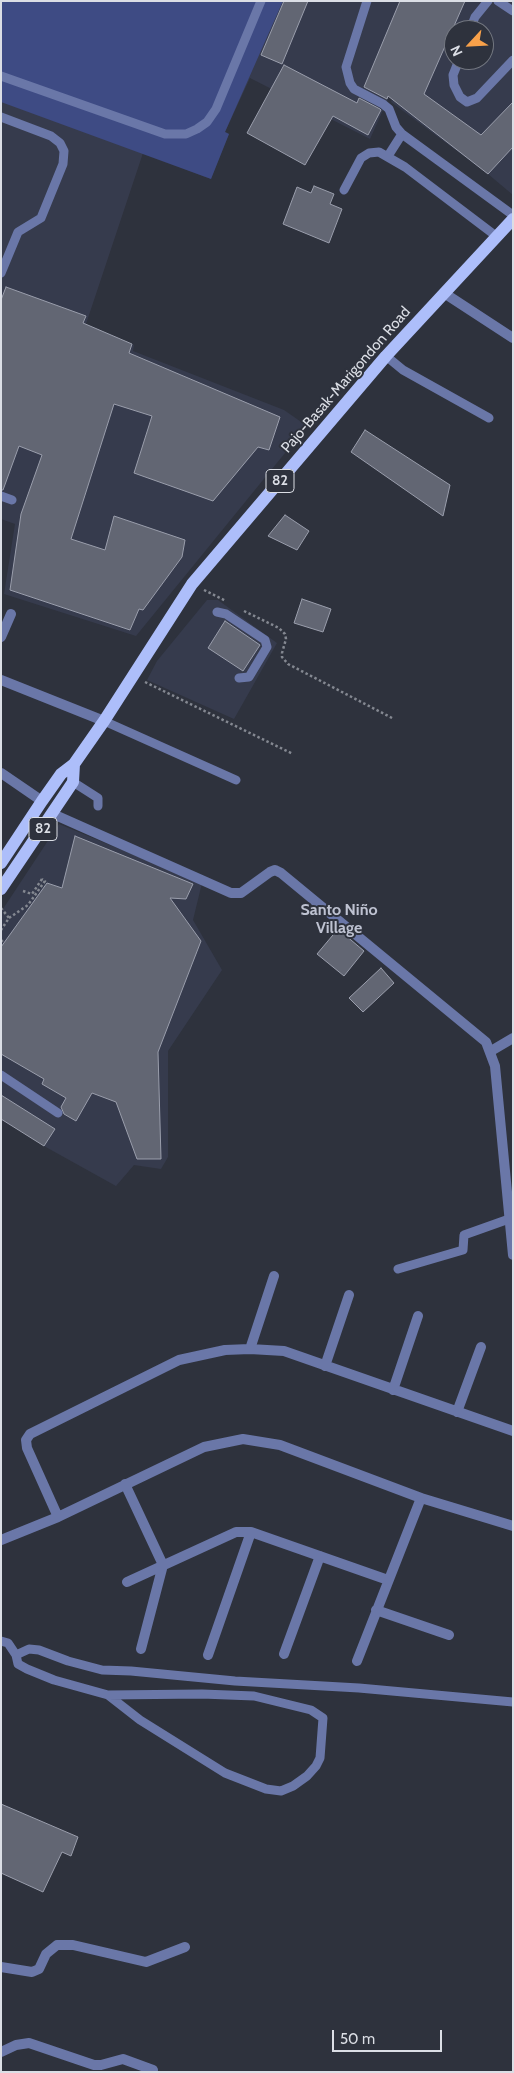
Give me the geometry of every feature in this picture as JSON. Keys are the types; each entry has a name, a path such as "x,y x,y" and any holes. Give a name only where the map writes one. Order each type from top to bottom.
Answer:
{"main road":[{"name":"Pajo-Basak-Marigondon Road","path":"1,863 61,774 74,764 104,721 192,584 386,356 513,219"},
{"name":"82","path":"1,889 73,782 74,764"}],"street":[{"path":"444,293 513,338"},
{"path":"1,637 11,614"},
{"path":"1,680 104,721"},
{"path":"1,773 42,801"},
{"path":"53,814 91,828 231,893 241,893 275,870 282,873 486,1042 491,1051 495,1066 508,1167 509,1219 513,1255"},
{"path":"491,1051 513,1038"},
{"path":"250,1349 274,1276"},
{"path":"325,1366 348,1295"},
{"path":"393,1390 418,1316"},
{"path":"457,1412 481,1347"},
{"path":"58,1517 26,1448 26,1440 30,1434 179,1360 225,1350 284,1351 513,1431"},
{"path":"1,1540 58,1517 204,1447 243,1439 280,1445 421,1498 513,1526"},
{"path":"125,1484 163,1565 141,1649"},
{"path":"357,1661 421,1498"},
{"path":"127,1582 236,1532 251,1532 388,1580"},
{"path":"208,1655 251,1532"},
{"path":"284,1654 320,1556"},
{"path":"376,1610 450,1635"},
{"path":"1,1967 32,1972 39,1969 46,1954 57,1945 73,1945 146,1962 185,1947"},
{"path":"1,2052 16,2045 29,2043 94,2065 123,2059 153,2070"}],"lane":[{"path":"1,76 165,134 186,134 198,129 207,122 216,108 261,1"},
{"path":"367,1 346,67 350,83 354,89 383,104 389,109 396,127 402,134 513,215"},
{"path":"474,20 488,1"},
{"path":"498,1 513,11"},
{"path":"455,70 453,75 454,85 460,97 467,102 477,98 513,60"},
{"path":"1,117 51,136 60,143 64,151 63,164 41,218 18,232 1,273"},
{"path":"388,156 402,134"},
{"path":"344,190 361,158 369,153 379,152 388,156 496,236"},
{"path":"386,356 403,370 489,418"},
{"path":"1,496 12,500"},
{"path":"217,612 226,614 265,640 267,647 249,677 239,678"},
{"path":"104,721 236,780"},
{"path":"73,782 98,798 98,806"},
{"path":"1,1075 58,1113"},
{"path":"398,1269 463,1250 464,1235 509,1219"},
{"path":"1,1640 8,1643 16,1654 18,1664 27,1669 54,1680 108,1696 202,1694 254,1696 311,1710 323,1718 320,1758 307,1776 293,1786 281,1791 266,1789 226,1773 140,1720 108,1696"},
{"path":"16,1654 29,1649 39,1650 68,1662 102,1670 131,1671 235,1682 359,1688 513,1702"}],"path":[{"path":"192,584 227,602"},
{"path":"244,610 279,628 285,634 286,639 282,653 288,664 394,719"},
{"path":"133,676 293,754"},
{"path":"1,930 9,918 28,905 45,881 42,879 32,894 24,891"},
{"path":"1,908 9,918"}],"shaded area":[{"path":"1,1 432,1 370,139 250,78 225,132 229,134 211,179 143,153 86,324 134,345 133,351 284,410 307,426 136,636 4,594 15,524 1,519"},
{"path":"1,1 283,1 225,132 229,134 211,179 1,102"},
{"path":"440,1 513,1 513,195 488,174 391,102"},
{"path":"207,600 218,600 277,643 234,719 147,680 157,661"},
{"path":"59,824 202,883 193,920 222,970 168,1051 168,1157 161,1169 134,1165 116,1186 44,1146 1,1119 1,912"}],"building":[{"path":"284,1 308,1 282,64 261,55"},
{"path":"400,1 465,1 457,20 444,20 444,49 424,94 481,135 513,102 513,147 488,174 388,96 387,99 364,87"},
{"path":"284,65 357,103 359,98 380,109 368,135 333,116 305,165 247,133"},
{"path":"314,186 334,194 330,204 342,209 329,243 283,224 297,187 311,193"},
{"path":"6,287 86,316 83,323 132,344 129,353 280,417 269,450 258,447 213,501 134,473 152,416 114,404 71,539 105,550 114,516 185,540 182,557 143,610 139,609 130,630 10,590 21,514 42,455 19,446 3,490 1,490 1,300"},
{"path":"365,430 450,485 443,516 351,452"},
{"path":"285,515 309,531 297,550 268,536"},
{"path":"302,599 331,609 323,632 294,623"},
{"path":"225,621 260,645 243,671 208,648"},
{"path":"75,836 193,884 186,899 170,898 201,941 158,1052 161,1159 137,1159 116,1102 92,1093 76,1121 64,1114 61,1107 66,1098 42,1084 44,1079 1,1054 1,947 47,883 62,888"},
{"path":"338,929 364,951 344,976 317,954"},
{"path":"381,968 394,983 363,1012 349,998"},
{"path":"1,1095 55,1129 44,1146 1,1119"},
{"path":"1,1804 78,1837 71,1856 62,1852 43,1892 1,1873"}],"district":[{"name":"Santo Niño Village","path":"339,919"}]}
